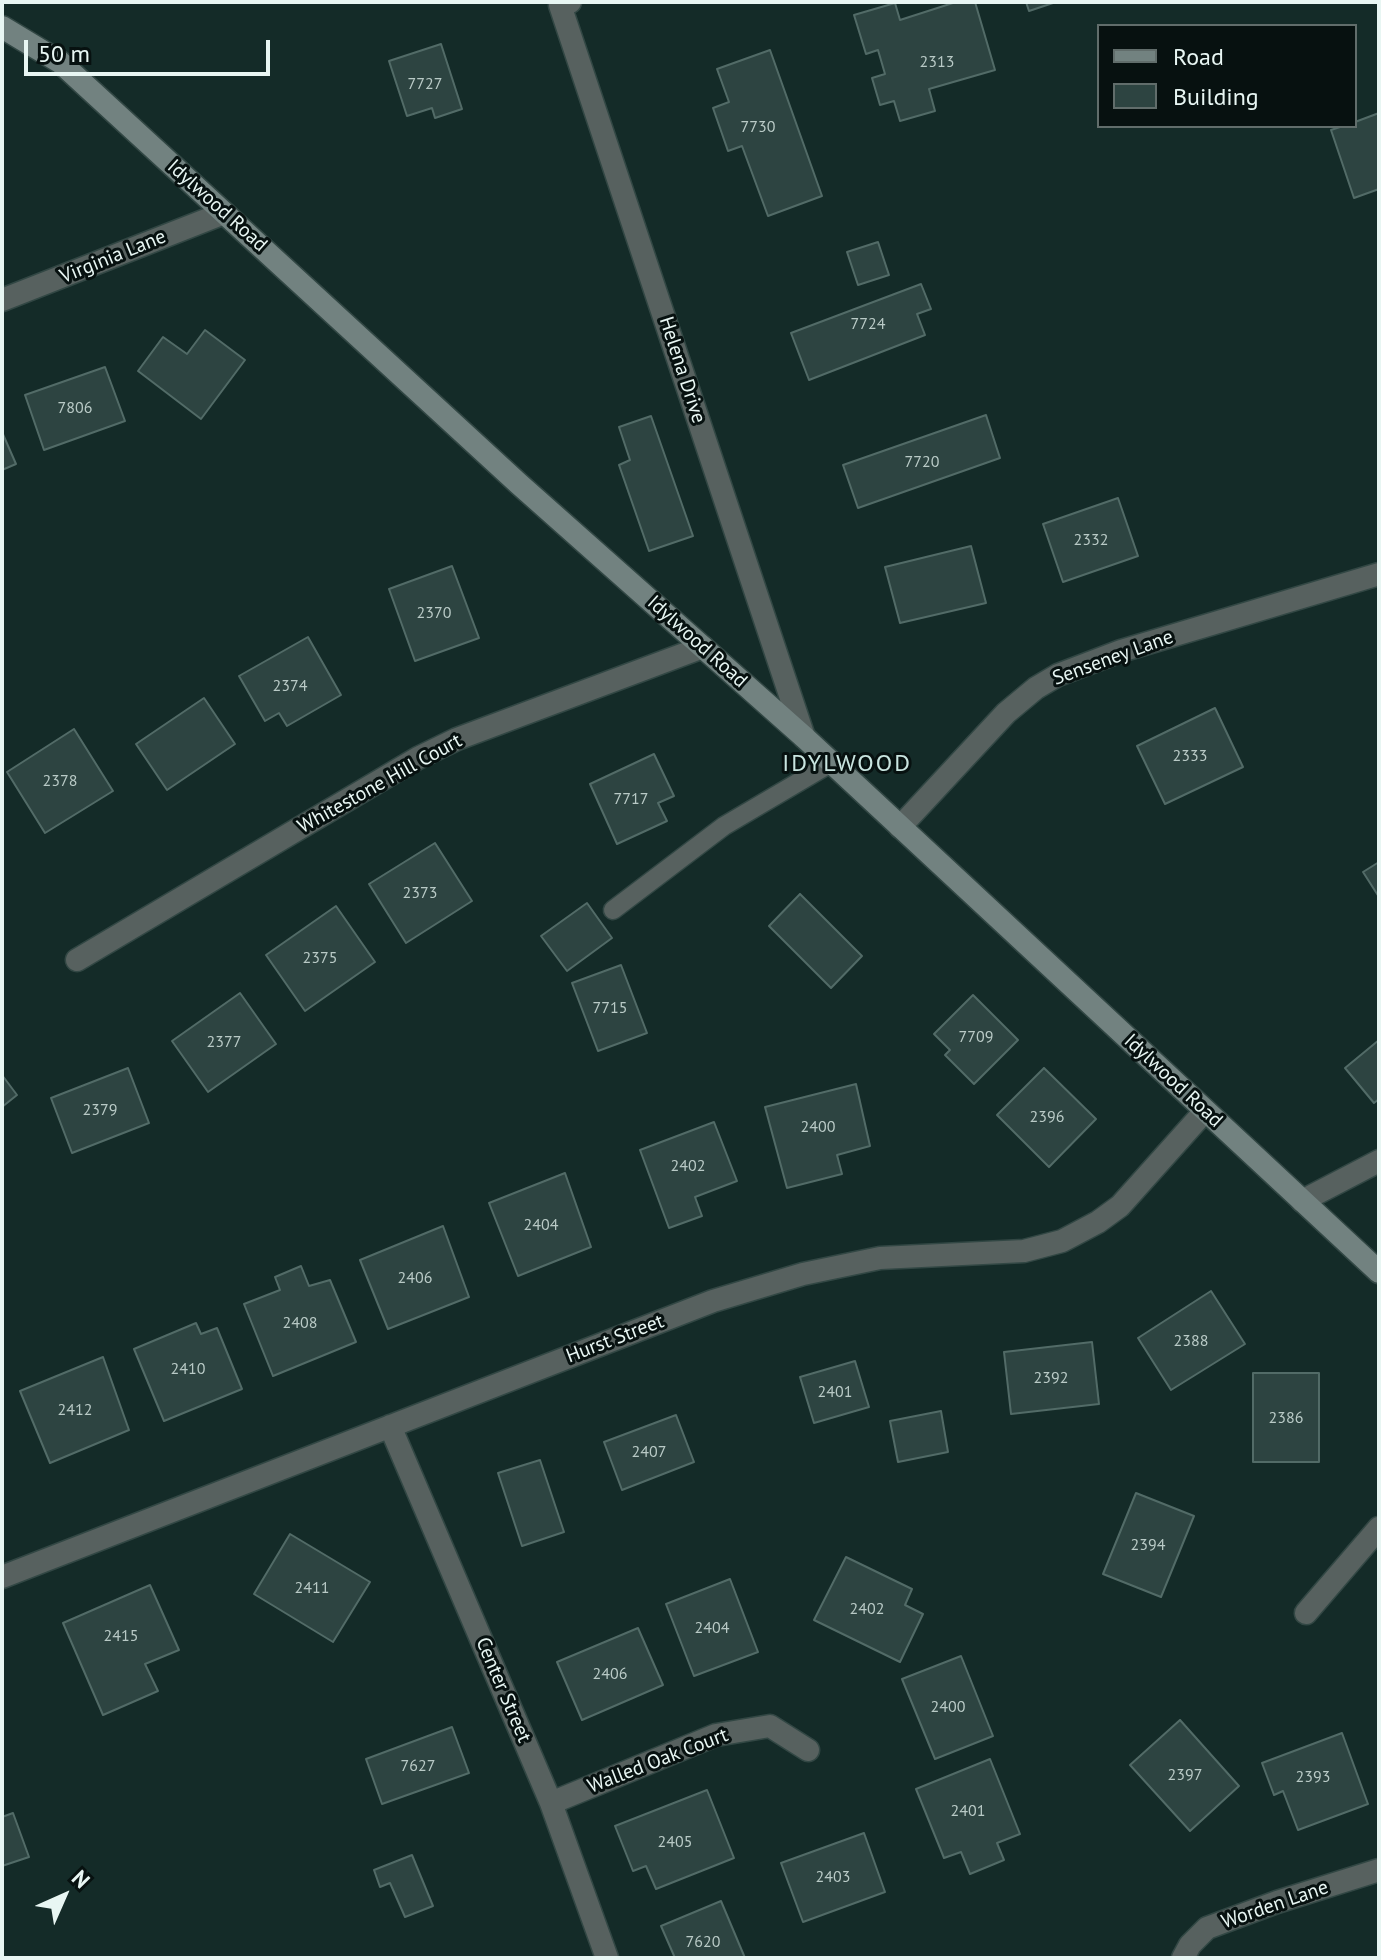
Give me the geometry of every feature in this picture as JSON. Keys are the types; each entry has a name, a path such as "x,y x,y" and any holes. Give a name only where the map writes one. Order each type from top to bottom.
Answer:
{"main road":[{"name":"Idylwood Road","path":"2,27 60,62 519,484 804,737 1379,1272"}],"street":[{"name":"Helena Drive","path":"563,3 804,737"},
{"name":"Virginia Lane","path":"2,300 224,213"},
{"name":"Senseney Lane","path":"900,827 1006,713 1036,688 1058,675 1121,651 1379,574"},
{"name":"Whitestone Hill Court","path":"77,960 457,739 703,647"},
{"name":"Hurst Street","path":"2,1577 713,1301 803,1274 880,1258 1024,1251 1062,1241 1120,1206 1205,1111"},
{"path":"1302,1201 1379,1161"},
{"name":"Center Street","path":"390,1426 551,1803 607,1958"},
{"path":"1306,1613 1379,1528"},
{"name":"Walled Oak Court","path":"551,1803 716,1735 770,1726 808,1750"},
{"name":"Worden Lane","path":"1183,1958 1190,1945 1207,1928 1379,1870"}],"lane":[{"path":"613,910 724,826 831,763"}],"building":[{"path":"956,2 975,2 995,70 929,89 935,111 900,121 894,101 880,105 872,78 885,74 878,50 866,54 854,15 895,3 900,20"},
{"path":"1026,2 1056,2 1029,11"},
{"path":"441,44 462,109 435,118 432,108 407,116 389,61"},
{"path":"770,50 822,196 768,216 742,146 728,151 713,108 729,102 717,69"},
{"path":"1379,113 1379,189 1354,198 1331,130 1357,128 1357,121"},
{"path":"878,242 889,275 858,285 847,252"},
{"path":"921,284 931,309 917,314 925,335 809,380 791,333"},
{"path":"205,330 245,360 201,419 138,371 163,337 187,354"},
{"path":"105,367 125,421 44,450 25,395"},
{"path":"986,415 1000,458 858,508 843,465"},
{"path":"651,416 693,536 649,551 619,465 630,460 619,427"},
{"path":"2,432 16,464 2,470"},
{"path":"1118,498 1138,556 1063,582 1043,524"},
{"path":"971,546 986,603 900,623 885,567"},
{"path":"452,566 479,638 415,661 389,589"},
{"path":"308,637 341,695 287,726 279,713 265,721 239,676"},
{"path":"204,698 235,744 167,790 136,744"},
{"path":"1215,708 1243,767 1165,804 1137,746"},
{"path":"74,729 113,791 45,833 7,772"},
{"path":"654,754 674,796 658,803 667,821 617,844 590,784"},
{"path":"435,843 472,901 406,943 369,884"},
{"path":"1379,862 1379,897 1363,872"},
{"path":"800,894 862,956 831,988 769,926"},
{"path":"587,903 612,938 567,971 541,936"},
{"path":"336,906 375,962 305,1011 266,955"},
{"path":"621,965 647,1033 598,1051 572,983"},
{"path":"240,993 276,1044 208,1092 172,1041"},
{"path":"973,995 1018,1040 974,1084 945,1055 950,1050 934,1034"},
{"path":"1379,1040 1379,1099 1374,1103 1345,1068"},
{"path":"128,1068 149,1123 72,1153 51,1098"},
{"path":"1044,1068 1096,1119 1049,1167 997,1115"},
{"path":"2,1075 17,1095 2,1107"},
{"path":"856,1084 870,1146 837,1155 842,1174 787,1188 765,1107"},
{"path":"714,1122 737,1181 695,1197 702,1216 669,1228 640,1150"},
{"path":"565,1173 591,1247 518,1276 489,1203"},
{"path":"443,1226 469,1297 388,1329 360,1260"},
{"path":"301,1266 309,1286 330,1280 356,1342 273,1376 244,1304 280,1290 275,1277"},
{"path":"1211,1291 1245,1344 1171,1390 1138,1338"},
{"path":"196,1323 201,1334 217,1328 242,1389 164,1421 134,1349"},
{"path":"1092,1342 1099,1404 1011,1414 1004,1352"},
{"path":"103,1357 129,1430 50,1463 20,1391"},
{"path":"855,1361 869,1407 814,1423 800,1377"},
{"path":"1253,1373 1319,1373 1319,1462 1253,1462"},
{"path":"941,1411 948,1452 898,1462 890,1421"},
{"path":"676,1415 694,1462 622,1490 604,1442"},
{"path":"540,1460 564,1532 522,1546 498,1473"},
{"path":"1136,1493 1194,1516 1161,1597 1103,1574"},
{"path":"290,1534 370,1582 333,1642 254,1594"},
{"path":"846,1557 912,1589 905,1605 923,1614 900,1662 814,1620"},
{"path":"730,1579 758,1652 694,1676 666,1604"},
{"path":"150,1585 179,1650 145,1664 158,1691 103,1715 63,1623"},
{"path":"638,1628 663,1685 582,1720 557,1662"},
{"path":"961,1656 993,1736 935,1759 902,1679"},
{"path":"1180,1720 1239,1786 1190,1831 1130,1765"},
{"path":"452,1727 469,1773 382,1804 366,1759"},
{"path":"1342,1733 1368,1804 1298,1830 1283,1791 1274,1795 1262,1763"},
{"path":"990,1759 1020,1834 997,1843 1004,1860 970,1874 961,1852 944,1858 916,1789"},
{"path":"707,1790 734,1858 656,1889 646,1866 633,1871 615,1826"},
{"path":"13,1813 29,1857 2,1866 2,1817"},
{"path":"864,1833 885,1892 803,1922 781,1863"},
{"path":"412,1855 433,1906 405,1917 390,1883 380,1887 374,1870"},
{"path":"721,1901 745,1958 675,1958 661,1926"}],"district":[{"name":"IDYLWOOD","path":"847,764"}]}
